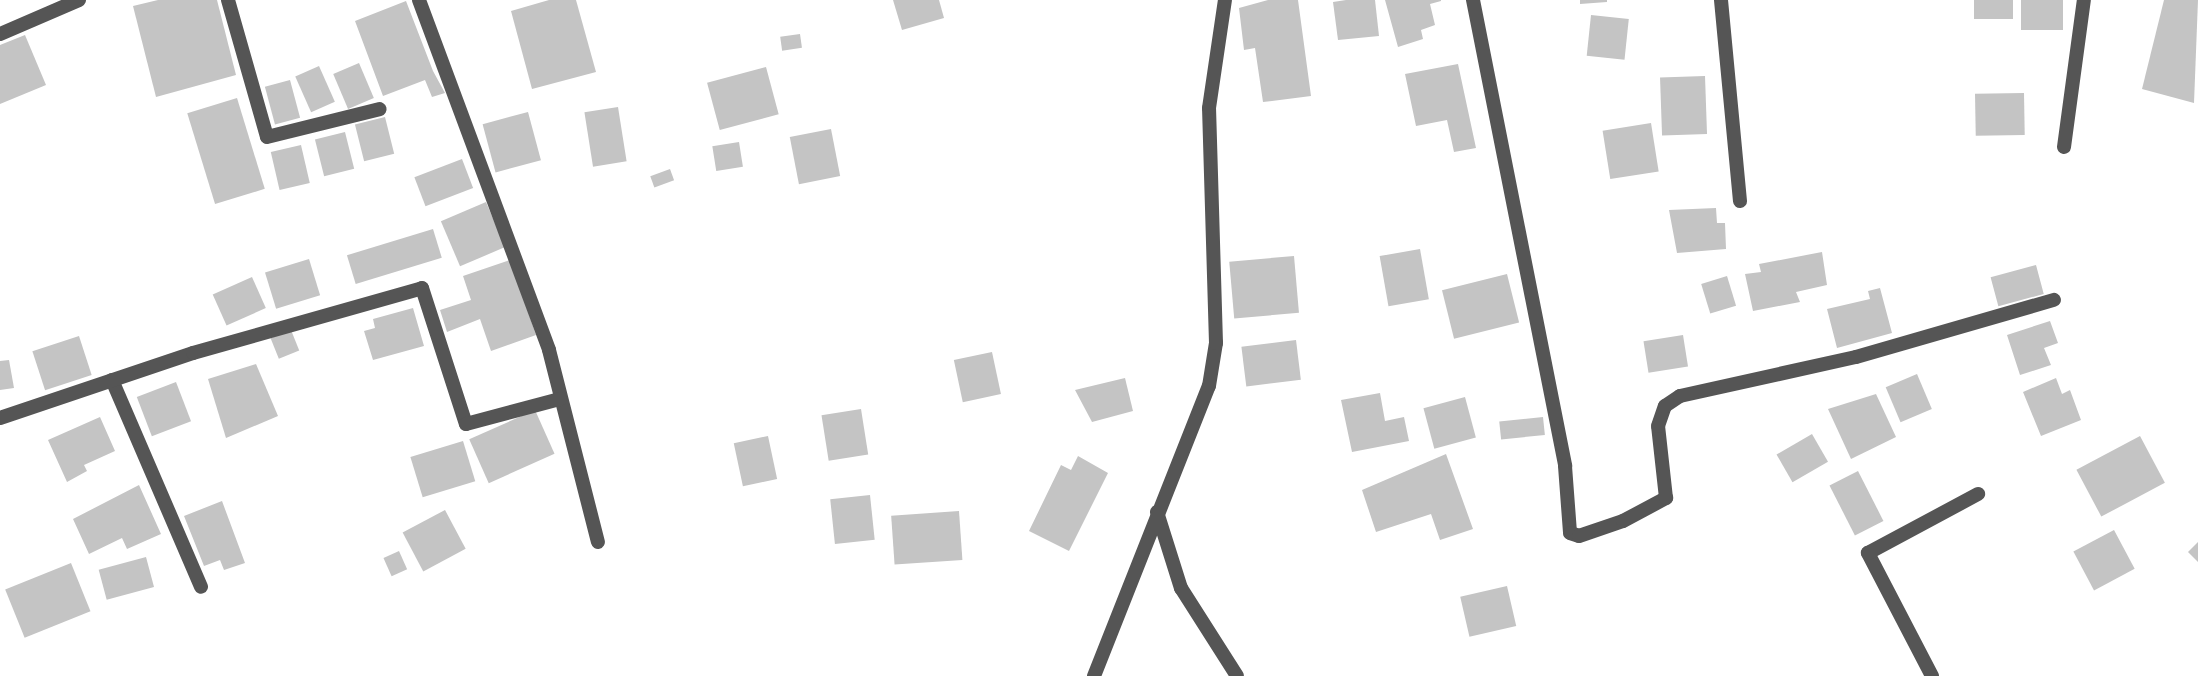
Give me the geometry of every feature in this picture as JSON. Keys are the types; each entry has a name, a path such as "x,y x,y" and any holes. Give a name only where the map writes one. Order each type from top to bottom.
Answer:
{"street":[{"path":"0,34 79,0"},
{"path":"228,0 267,137 380,110"},
{"path":"419,0 526,279 598,542"},
{"path":"1094,676 1209,386 1216,343 1209,108 1226,0"},
{"path":"1473,0 1565,466 1570,533 1579,536 1623,521 1666,498 1658,426 1665,406 1680,396 1856,357 2054,300"},
{"path":"1721,0 1740,201"},
{"path":"2064,147 2084,0"},
{"path":"0,418 111,380 422,288 466,424 560,399"},
{"path":"111,380 201,587"},
{"path":"1932,676 1868,553 1978,494"},
{"path":"1157,512 1181,588 1237,676"}],"building":[{"path":"158,0 217,0 236,75 156,97 133,6"},
{"path":"549,0 576,0 596,72 532,89 511,11"},
{"path":"893,0 939,0 944,18 902,30"},
{"path":"1268,0 1298,0 1311,96 1263,102 1255,48 1244,50 1239,8"},
{"path":"1375,0 1379,36 1338,40 1333,2"},
{"path":"1385,0 1441,1 1430,4 1435,25 1421,30 1423,39 1398,47"},
{"path":"1580,0 1607,0 1607,2 1580,4"},
{"path":"1974,0 2013,0 2013,19 1974,19"},
{"path":"2021,0 2063,0 2063,30 2021,30"},
{"path":"2164,0 2198,0 2194,103 2142,89"},
{"path":"406,1 433,71 445,93 432,97 425,80 383,96 355,21"},
{"path":"1591,15 1629,19 1625,60 1587,56"},
{"path":"800,34 802,48 782,51 780,37"},
{"path":"25,35 46,85 0,104 0,45"},
{"path":"359,63 374,98 348,109 333,74"},
{"path":"1458,64 1476,148 1454,152 1447,120 1416,126 1405,74"},
{"path":"319,66 335,102 311,112 295,77"},
{"path":"766,67 779,114 720,130 707,83"},
{"path":"1705,76 1707,134 1662,136 1660,78"},
{"path":"290,80 300,118 275,124 265,87"},
{"path":"2024,93 2025,135 1976,136 1975,94"},
{"path":"237,98 265,189 215,204 187,113"},
{"path":"618,107 627,161 593,167 584,112"},
{"path":"528,112 541,160 496,172 483,124"},
{"path":"385,117 394,154 364,161 355,124"},
{"path":"1651,123 1659,171 1610,179 1603,131"},
{"path":"831,129 840,176 799,184 790,137"},
{"path":"345,132 354,169 324,176 315,139"},
{"path":"739,142 743,167 716,171 712,146"},
{"path":"301,145 310,183 280,190 271,152"},
{"path":"462,159 473,188 425,206 414,177"},
{"path":"670,169 674,180 654,187 650,176"},
{"path":"486,202 505,247 460,266 441,221"},
{"path":"1716,208 1717,223 1725,223 1726,249 1677,253 1669,210"},
{"path":"433,229 442,258 356,284 347,255"},
{"path":"1420,249 1429,299 1388,306 1380,256"},
{"path":"1822,252 1827,285 1796,292 1800,302 1753,311 1745,274 1761,272 1759,264"},
{"path":"1294,256 1299,313 1234,318 1229,262"},
{"path":"309,259 320,295 276,309 265,272"},
{"path":"510,260 536,335 491,351 480,319 447,332 440,310 471,300 463,276"},
{"path":"2036,265 2044,294 1998,306 1991,277"},
{"path":"1507,274 1519,323 1454,339 1442,290"},
{"path":"1727,276 1736,306 1710,314 1701,284"},
{"path":"252,277 266,308 227,326 213,294"},
{"path":"1880,288 1892,333 1837,348 1827,309 1870,299 1868,291"},
{"path":"413,308 424,346 373,360 364,331 375,328 373,319"},
{"path":"2050,321 2058,343 2044,348 2051,365 2020,375 2007,335"},
{"path":"291,330 299,350 279,359 271,338"},
{"path":"1683,335 1688,367 1648,373 1643,341"},
{"path":"79,336 92,375 45,390 32,351"},
{"path":"1296,340 1301,380 1246,386 1241,347"},
{"path":"992,352 1001,394 963,402 954,360"},
{"path":"9,360 14,388 0,390 0,361"},
{"path":"256,364 278,416 226,438 208,379"},
{"path":"1917,374 1932,409 1901,422 1886,387"},
{"path":"1125,378 1133,411 1092,422 1075,390"},
{"path":"2056,378 2062,394 2070,390 2081,420 2041,436 2023,392"},
{"path":"176,382 191,421 152,436 137,397"},
{"path":"1380,393 1385,421 1404,417 1409,441 1352,452 1341,400"},
{"path":"1876,394 1896,437 1851,459 1828,409"},
{"path":"1465,397 1476,438 1434,449 1423,408"},
{"path":"861,409 868,454 829,461 821,415"},
{"path":"535,410 555,454 489,483 469,439"},
{"path":"100,417 115,451 84,465 87,471 67,482 48,440"},
{"path":"1543,417 1545,435 1501,440 1499,422"},
{"path":"1812,434 1828,462 1792,482 1776,454"},
{"path":"768,436 777,479 743,486 734,443"},
{"path":"2140,436 2165,483 2101,517 2076,470"},
{"path":"463,441 475,481 423,497 410,457"},
{"path":"1446,454 1473,529 1440,540 1431,514 1376,532 1362,490"},
{"path":"1078,456 1108,473 1069,551 1029,531 1061,465 1071,470"},
{"path":"1858,471 1883,521 1855,535 1829,486"},
{"path":"139,485 161,534 127,549 122,538 89,554 73,519"},
{"path":"870,495 875,540 835,544 830,499"},
{"path":"222,501 245,563 224,570 220,560 204,566 184,516"},
{"path":"445,510 466,549 423,571 403,533"},
{"path":"959,511 962,560 895,565 891,516"},
{"path":"2114,530 2135,569 2094,590 2073,552"},
{"path":"2198,542 2198,562 2188,552"},
{"path":"399,551 407,569 392,576 383,558"},
{"path":"146,557 154,587 107,600 99,570"},
{"path":"71,563 90,611 25,638 5,590"},
{"path":"1507,586 1516,626 1469,637 1460,597"}]}
